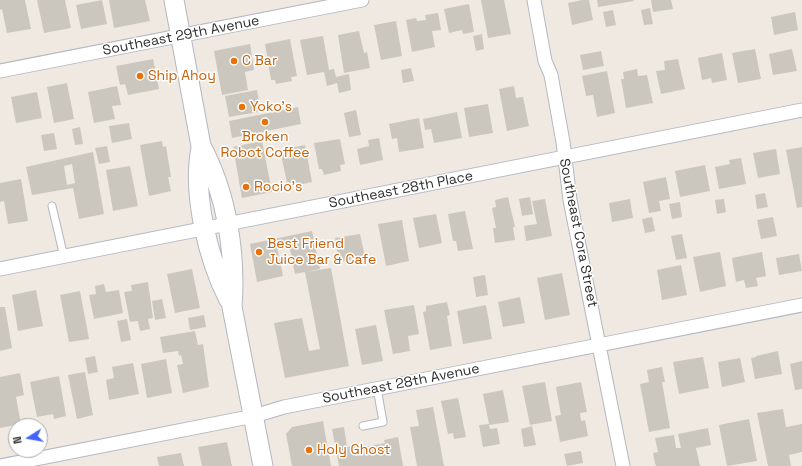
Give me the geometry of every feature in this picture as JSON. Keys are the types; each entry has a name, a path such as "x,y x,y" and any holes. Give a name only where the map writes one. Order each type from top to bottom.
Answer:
{"street":[{"path":"174,0 202,146 209,160 227,224 233,291 232,307 263,466"},
{"name":"Southeast 29th Avenue","path":"0,71 362,0"},
{"name":"Southeast Cora Street","path":"534,0 545,60 551,75 563,142 563,157 570,200 600,344 623,466"},
{"name":"Southeast 28th Place","path":"0,269 802,110"},
{"path":"202,146 198,163 204,229 208,246 223,289 232,307"},
{"name":"Southeast 28th Avenue","path":"0,466 254,416 284,407 377,388 802,305"}],"lane":[{"path":"52,206 64,257"},
{"path":"363,426 383,422 377,388"}],"building":[{"path":"0,0 25,0 31,29 7,33 2,9 0,10"},
{"path":"37,0 65,0 71,28 44,33"},
{"path":"102,0 107,24 81,29 76,5"},
{"path":"109,0 145,0 150,21 114,28"},
{"path":"481,0 504,0 511,34 488,38"},
{"path":"589,0 593,20 572,25 568,3"},
{"path":"597,0 633,0 634,1 598,7"},
{"path":"651,0 671,0 673,9 653,12"},
{"path":"469,4 474,32 463,34 462,30 449,33 444,9"},
{"path":"650,8 653,24 644,25 641,10"},
{"path":"613,10 616,25 606,27 603,12"},
{"path":"795,12 798,30 774,35 771,17"},
{"path":"438,13 441,30 432,31 435,47 412,52 406,20 416,18 417,21 426,20 425,15"},
{"path":"396,21 402,56 381,60 374,25"},
{"path":"359,31 364,53 367,52 370,68 344,73 338,35"},
{"path":"482,34 484,49 476,51 473,36"},
{"path":"323,36 329,70 334,69 336,77 349,74 351,90 339,93 337,83 327,86 324,72 307,75 300,40"},
{"path":"290,39 297,76 291,77 292,81 276,84 275,80 271,80 265,44"},
{"name":"C Bar","path":"250,44 254,70 245,72 248,90 222,95 214,51"},
{"path":"755,49 761,79 738,83 732,53"},
{"path":"792,49 797,71 773,75 769,54"},
{"path":"601,51 604,66 583,70 580,55"},
{"path":"722,53 727,80 712,83 711,78 702,80 698,58"},
{"path":"153,59 159,89 128,95 125,84 120,85 116,66"},
{"path":"678,59 685,89 661,94 656,71 665,70 664,61"},
{"path":"411,68 414,81 403,83 401,70"},
{"path":"637,69 638,76 647,75 653,103 626,108 621,79 624,79 623,72"},
{"path":"607,71 615,113 597,117 593,95 586,96 582,76"},
{"path":"67,83 74,119 54,123 47,87"},
{"path":"117,86 121,105 112,106 115,119 94,123 88,92"},
{"path":"514,86 516,98 523,97 529,126 507,131 499,89"},
{"name":"Yoko's","path":"257,90 259,101 256,101 258,112 229,117 225,96"},
{"path":"37,92 42,118 16,123 11,97"},
{"path":"488,104 493,133 469,137 464,108"},
{"name":"Broken Robot Coffee","path":"298,107 301,124 232,138 229,121"},
{"path":"356,110 361,135 349,137 344,113"},
{"path":"457,112 462,138 434,143 431,129 425,130 423,119"},
{"path":"419,118 424,148 399,152 397,138 392,139 389,124"},
{"path":"129,123 132,139 112,143 109,126"},
{"path":"80,127 83,144 75,145 72,129"},
{"path":"54,133 57,149 44,151 41,135"},
{"path":"379,138 383,160 360,165 357,149 369,146 368,140"},
{"path":"340,139 345,164 340,165 341,171 324,175 322,169 319,169 314,143"},
{"path":"162,141 163,147 166,146 171,177 168,177 171,191 149,196 140,145"},
{"path":"262,141 272,192 242,198 233,147"},
{"path":"305,145 312,182 288,187 280,150"},
{"path":"107,146 110,162 99,164 95,148"},
{"path":"802,147 802,207 797,208 786,150"},
{"path":"776,149 780,174 758,178 753,153"},
{"path":"93,152 104,214 79,219 73,188 32,195 26,167","holes":["72,164 75,183 67,185 64,166"]},
{"path":"741,158 746,184 719,189 715,167 730,164 729,160"},
{"path":"705,165 710,191 680,197 675,171"},
{"path":"130,166 138,206 113,211 106,170"},
{"path":"666,177 670,199 659,201 661,211 649,213 643,182"},
{"path":"21,179 28,221 8,224 4,201 0,202 0,183"},
{"path":"765,193 768,207 757,209 755,195"},
{"path":"508,197 515,227 513,227 515,240 495,243 493,228 496,228 492,208 496,207 495,200"},
{"path":"530,197 533,214 522,216 519,199"},
{"path":"545,199 552,236 526,241 524,226 537,224 532,201"},
{"path":"630,199 633,218 612,222 609,203"},
{"path":"724,199 726,212 717,214 715,200"},
{"path":"680,202 682,217 672,219 669,204"},
{"path":"465,211 473,249 458,251 456,241 453,241 448,214"},
{"path":"436,214 442,243 419,248 413,218"},
{"path":"652,217 655,231 645,233 642,219"},
{"path":"773,217 777,236 761,239 757,220"},
{"path":"402,220 409,261 386,266 378,224"},
{"path":"312,231 320,269 295,274 289,244 277,247 283,276 257,282 250,244"},
{"path":"360,234 365,257 339,262 335,238"},
{"path":"682,234 687,258 676,260 671,236"},
{"path":"720,252 726,286 700,292 693,257"},
{"path":"762,252 766,276 756,278 758,286 746,288 744,280 736,282 732,258"},
{"path":"799,254 802,271 779,275 776,258"},
{"path":"681,265 687,295 662,300 657,270"},
{"path":"331,268 349,366 285,378 274,323 302,318 309,351 320,349 305,272"},
{"path":"192,269 200,308 175,313 167,274"},
{"path":"562,273 570,315 545,320 537,278"},
{"path":"485,275 488,295 476,297 473,277"},
{"path":"148,282 153,318 148,319 150,329 140,331 138,321 130,322 124,292 132,291 131,285"},
{"path":"104,284 106,292 119,290 123,313 94,319 89,295 96,294 95,286"},
{"path":"36,290 43,326 18,331 12,295"},
{"path":"80,291 89,339 69,342 60,295"},
{"path":"520,297 525,323 503,327 498,302"},
{"path":"162,299 166,318 155,320 152,301"},
{"path":"447,302 450,315 447,316 452,346 430,350 423,312 426,311 426,306"},
{"path":"414,305 419,334 408,336 410,351 393,354 384,310"},
{"path":"486,305 492,339 463,344 457,311"},
{"path":"0,307 5,307 12,348 0,351"},
{"path":"204,315 206,327 190,330 188,318"},
{"path":"127,319 131,340 121,342 117,321"},
{"path":"376,325 383,361 362,365 355,329"},
{"path":"195,331 198,345 203,344 209,387 183,393 177,365 183,364 181,355 179,356 178,351 163,353 160,337"},
{"path":"778,351 782,374 755,379 751,358"},
{"path":"95,356 98,372 88,374 85,358"},
{"path":"703,357 709,388 679,394 673,362"},
{"path":"740,358 745,382 722,387 718,362"},
{"path":"166,359 172,393 147,398 141,364"},
{"path":"802,361 802,389 795,390 790,364"},
{"path":"133,363 139,394 109,400 106,380 114,378 112,367"},
{"path":"662,367 665,382 662,382 670,428 649,432 640,384 649,382 647,370"},
{"path":"85,372 93,415 77,419 68,375"},
{"path":"20,373 24,395 16,397 20,418 8,418 8,426 0,428 0,377"},
{"path":"59,376 66,416 54,419 53,414 37,417 30,382"},
{"path":"545,382 552,421 530,425 522,386"},
{"path":"581,382 587,412 580,413 581,421 585,420 588,436 560,442 555,416 561,415 556,387"},
{"path":"503,390 509,422 489,425 490,429 497,428 500,444 483,447 479,425 489,424 483,394"},
{"path":"458,398 466,437 454,439 453,433 448,434 441,401"},
{"path":"433,407 444,466 417,466 410,427 419,426 416,410"},
{"path":"783,409 786,427 802,424 802,452 789,455 791,466 768,466 757,413"},
{"path":"749,419 757,461 727,466 719,425"},
{"name":"Holy Ghost","path":"323,421 331,466 292,466 286,434 292,427"},
{"path":"532,426 536,445 524,447 521,429"},
{"path":"344,427 347,447 364,444 364,447 385,443 384,440 398,437 403,466 339,466 332,429"},
{"path":"708,428 711,445 696,448 700,466 657,466 655,464 653,453 658,452 655,438 674,435 676,448 681,448 678,434"},
{"path":"227,442 232,466 202,466 198,447"},
{"path":"581,451 583,463 567,466 564,454"},
{"path":"181,453 184,466 159,466 157,457"}],"place":[{"name":"C Bar","path":"234,61"},
{"name":"Ship Ahoy","path":"140,76"},
{"name":"Yoko's","path":"242,107"},
{"name":"Broken Robot Coffee","path":"265,122"},
{"name":"Rocio's","path":"246,187"},
{"name":"Best Friend Juice Bar & Cafe","path":"259,252"},
{"name":"Holy Ghost","path":"309,450"}]}
